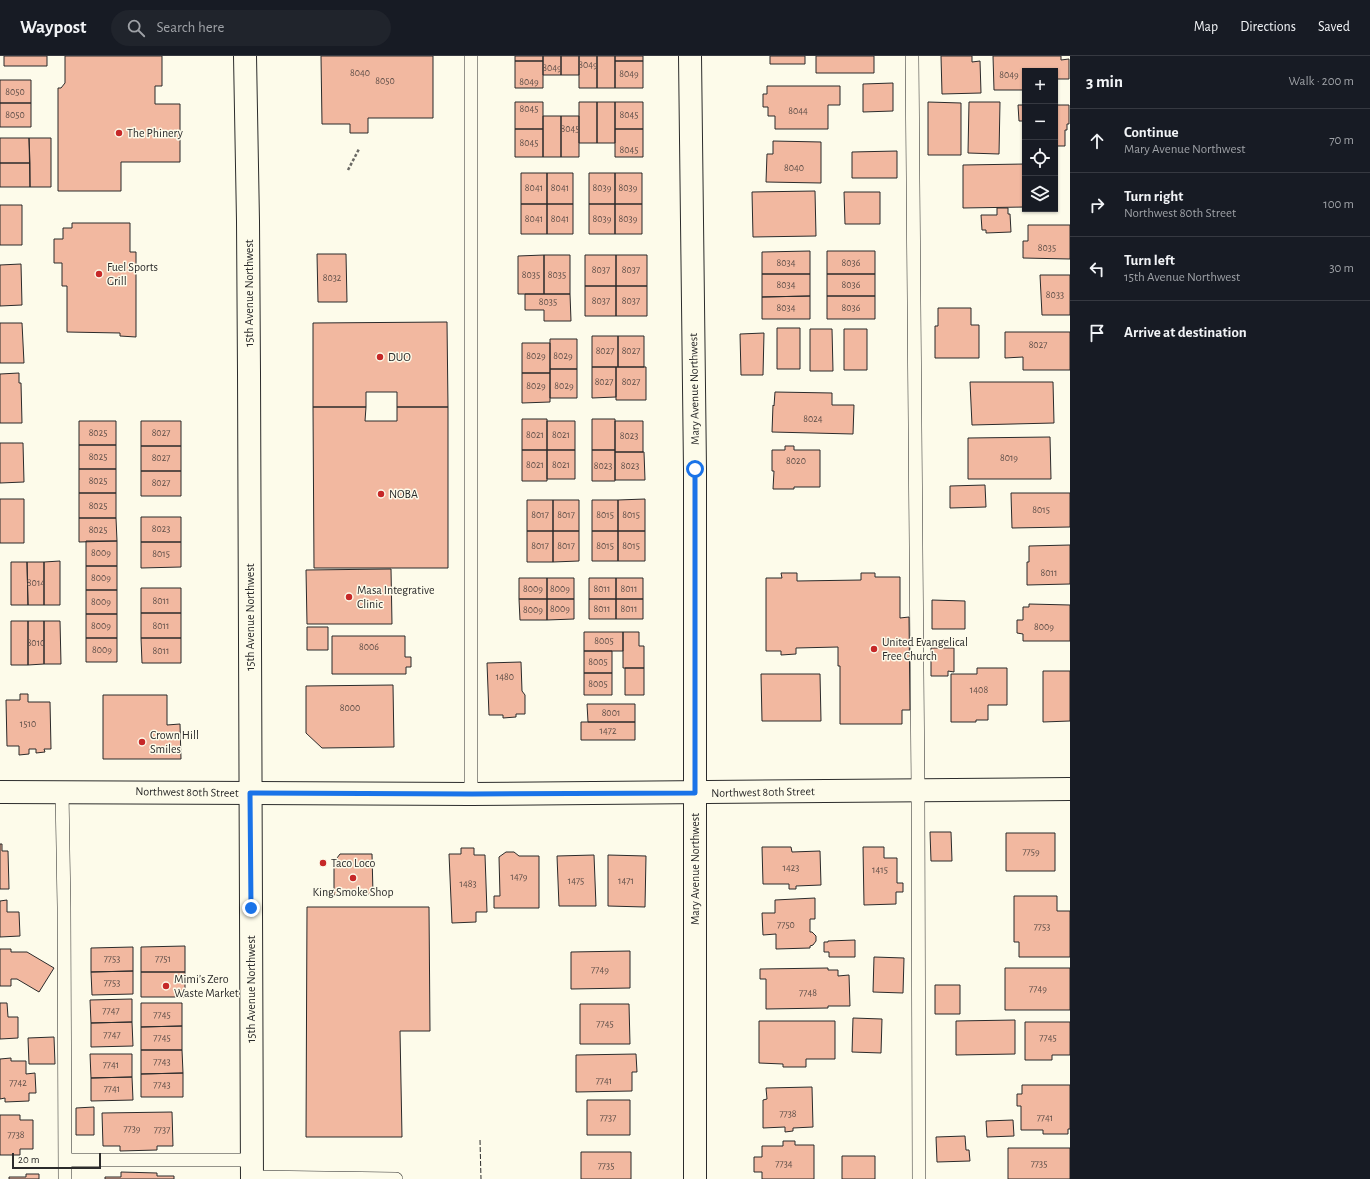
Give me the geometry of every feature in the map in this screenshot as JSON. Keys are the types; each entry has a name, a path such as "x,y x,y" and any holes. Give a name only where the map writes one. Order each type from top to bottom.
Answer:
{"street":[{"name":"15th Avenue Northwest","path":"245,56 248,221 252,1172"},
{"name":"Mary Avenue Northwest","path":"690,56 695,469 695,1179"},
{"name":"Northwest 80th Street","path":"0,792 62,791 472,794 1070,789"}],"lane":[{"path":"472,56 472,794"},
{"path":"912,56 918,791 919,1179"},
{"path":"62,791 65,1179"},
{"path":"65,1160 252,1172 396,1179"}],"path":[{"path":"348,170 359,149"}],"building":[{"path":"4,56 47,56 47,66 4,66"},
{"name":"The Phinery","path":"65,56 162,56 162,86 155,86 155,104 180,104 180,162 121,162 121,191 58,191 58,88 61,88 65,83"},
{"path":"321,56 433,56 433,118 368,118 368,133 350,133 350,124 322,124"},
{"path":"515,56 543,56 543,61 515,61"},
{"path":"543,56 561,56 561,75 543,75"},
{"path":"561,56 579,56 579,75 561,75"},
{"path":"579,56 597,56 597,88 579,88"},
{"path":"597,56 615,56 615,88 597,88"},
{"path":"615,56 643,56 643,61 615,61"},
{"path":"770,56 805,56 805,64 770,64"},
{"path":"816,56 874,56 874,73 816,73"},
{"path":"941,56 972,56 972,62 980,61 981,93 942,94"},
{"path":"993,56 1061,56 1061,60 1069,59 1069,79 1058,79 1058,68 1022,68 1022,90 994,90"},
{"path":"515,61 543,61 543,88 515,88"},
{"path":"615,61 643,61 643,88 615,88"},
{"path":"0,80 31,80 31,103 0,103"},
{"path":"893,83 893,111 863,112 863,84"},
{"path":"767,86 840,86 840,105 828,105 828,129 775,129 775,116 768,116 768,107 763,107 763,94 767,94"},
{"path":"515,102 543,102 543,129 515,129"},
{"path":"579,102 597,102 597,143 579,143"},
{"path":"597,102 615,102 615,143 597,143"},
{"path":"615,102 643,102 643,129 615,129"},
{"path":"928,102 961,103 961,155 928,155"},
{"path":"969,102 1000,102 999,154 968,153"},
{"path":"0,103 31,103 31,127 0,127"},
{"path":"1018,105 1022,105 1022,121 1019,121"},
{"path":"1058,105 1069,105 1069,124 1067,124 1067,130 1065,130 1065,146 1058,146"},
{"path":"543,116 561,116 561,157 543,157"},
{"path":"561,116 579,116 579,157 561,157"},
{"path":"515,129 543,129 543,157 515,157"},
{"path":"615,129 643,129 643,157 615,157"},
{"path":"0,138 29,138 30,163 0,163"},
{"path":"29,138 51,138 51,187 30,187"},
{"path":"773,141 821,142 821,183 766,182 767,154 773,154"},
{"path":"897,151 897,178 852,178 852,152"},
{"path":"0,163 30,163 30,187 0,187"},
{"path":"1022,164 1022,207 963,208 963,165"},
{"path":"521,173 547,173 547,204 521,204"},
{"path":"547,173 573,173 573,204 547,204"},
{"path":"589,173 615,173 615,204 589,204"},
{"path":"615,173 642,173 642,204 615,204"},
{"path":"815,191 816,236 753,237 752,192"},
{"path":"844,192 880,192 880,224 845,224"},
{"path":"521,204 547,204 547,234 521,234"},
{"path":"547,204 573,204 573,234 547,234"},
{"path":"589,204 615,204 615,234 589,234"},
{"path":"615,204 642,204 642,234 615,234"},
{"path":"0,205 22,205 22,245 0,245"},
{"path":"997,208 1008,208 1008,214 1010,214 1011,232 986,233 986,230 982,230 981,215 997,215"},
{"name":"Fuel Sports Grill","path":"72,223 130,223 130,252 136,252 136,337 120,336 120,333 67,332 67,286 62,286 62,263 54,263 54,239 63,239 63,228 72,228"},
{"path":"1028,225 1070,225 1070,259 1023,258 1023,241 1028,241"},
{"path":"810,251 810,274 762,274 762,252"},
{"path":"827,251 875,251 875,274 827,274"},
{"path":"317,254 346,254 347,302 318,302"},
{"path":"544,255 544,294 518,294 518,256"},
{"path":"544,255 570,255 570,294 544,294"},
{"path":"585,255 616,255 616,286 585,286"},
{"path":"616,255 647,255 647,286 616,286"},
{"path":"21,264 22,305 0,306 0,265"},
{"path":"762,274 810,274 810,296 762,297"},
{"path":"827,274 875,274 875,296 827,296"},
{"path":"1040,275 1070,275 1070,315 1042,315"},
{"path":"585,286 616,286 616,316 585,316"},
{"path":"616,286 647,286 647,316 616,316"},
{"path":"525,294 570,294 571,321 544,321 544,310 525,310"},
{"path":"810,296 810,319 762,319 762,297"},
{"path":"827,296 875,296 875,319 827,319"},
{"path":"938,308 971,308 971,325 979,325 979,358 935,358 935,326 938,326"},
{"name":"DUO","path":"447,322 448,407 397,407 397,392 366,392 366,407 313,407 313,323"},
{"path":"0,323 22,323 24,363 0,363"},
{"path":"777,328 800,328 800,369 777,369"},
{"path":"810,329 832,329 833,371 810,371"},
{"path":"844,329 867,329 867,370 844,370"},
{"path":"1005,332 1070,332 1070,370 1023,370 1023,357 1005,358"},
{"path":"764,333 763,375 741,375 740,334"},
{"path":"592,336 618,336 618,367 592,367"},
{"path":"618,336 644,336 644,367 618,367"},
{"path":"550,339 577,339 577,369 550,369"},
{"path":"522,343 550,343 550,373 522,373"},
{"path":"592,367 616,367 616,397 592,398"},
{"path":"616,367 646,367 646,400 616,400"},
{"path":"550,369 577,369 577,398 550,398"},
{"path":"19,373 19,383 21,383 22,423 0,423 0,374"},
{"path":"522,373 550,373 550,402 522,403"},
{"path":"970,382 1053,382 1054,423 972,425"},
{"path":"775,392 832,393 832,405 854,405 853,434 772,432"},
{"name":"NOBA","path":"313,407 366,407 365,421 397,421 397,407 448,407 448,568 314,568"},
{"path":"522,419 547,419 547,450 522,450"},
{"path":"592,419 615,419 615,450 592,450"},
{"path":"79,421 116,421 116,445 79,445"},
{"path":"141,421 181,421 181,446 141,446"},
{"path":"547,421 575,421 575,450 547,450"},
{"path":"615,421 643,421 643,452 615,452"},
{"path":"1050,437 1051,479 968,479 968,438"},
{"path":"0,443 23,443 24,482 0,483"},
{"path":"79,445 116,445 116,469 79,469"},
{"path":"141,446 181,446 181,471 141,471"},
{"path":"785,446 794,446 794,450 820,450 820,487 773,489 774,471 772,471 772,450 785,450"},
{"path":"522,450 547,450 547,481 522,481"},
{"path":"547,450 575,450 575,479 547,479"},
{"path":"592,450 615,450 615,481 592,481"},
{"path":"615,452 644,452 645,480 615,480"},
{"path":"79,469 116,469 116,493 79,493"},
{"path":"141,471 181,471 181,496 141,496"},
{"path":"985,485 986,507 950,508 950,486"},
{"path":"79,493 116,493 116,518 79,518"},
{"path":"1011,493 1070,493 1070,527 1012,528"},
{"path":"0,499 24,499 24,543 0,543"},
{"path":"645,499 645,531 618,531 618,500"},
{"path":"527,500 553,500 553,531 527,531"},
{"path":"553,500 579,500 579,531 553,531"},
{"path":"592,500 618,500 618,531 592,531"},
{"path":"141,517 181,517 181,542 141,542"},
{"path":"79,518 116,518 117,541 79,542"},
{"path":"527,531 553,531 553,562 527,562"},
{"path":"553,531 579,531 579,561 553,562"},
{"path":"592,531 618,531 618,561 592,561"},
{"path":"618,531 645,531 645,561 618,561"},
{"path":"86,541 117,541 117,566 86,566"},
{"path":"141,542 181,542 181,567 141,568"},
{"path":"1070,545 1070,584 1027,585 1029,546"},
{"path":"60,561 60,605 44,605 44,562"},
{"path":"11,562 27,562 28,605 11,605"},
{"path":"27,562 44,562 44,605 28,605"},
{"path":"86,566 117,566 117,590 86,590"},
{"name":"Masa Integrative Clinic","path":"391,569 392,624 307,624 306,570"},
{"name":"United Evangelical Free Church","path":"781,573 797,573 797,581 861,580 861,573 875,573 875,577 900,577 900,618 909,617 910,710 902,710 902,724 840,724 840,666 838,666 838,647 796,648 796,654 781,655 781,651 766,651 766,578 782,578"},
{"path":"519,578 547,578 547,599 519,599"},
{"path":"547,578 574,578 574,599 547,599"},
{"path":"589,578 616,578 616,599 589,599"},
{"path":"616,578 643,578 643,599 616,599"},
{"path":"141,588 181,588 181,613 141,613"},
{"path":"86,590 117,590 117,614 86,614"},
{"path":"519,599 547,599 547,620 520,620"},
{"path":"547,599 574,599 574,619 547,620"},
{"path":"589,599 616,599 616,619 589,619"},
{"path":"616,599 643,599 643,619 616,619"},
{"path":"932,600 965,601 965,629 932,629"},
{"path":"1029,604 1070,605 1070,641 1023,641 1023,634 1017,633 1017,620 1023,620 1023,607 1029,607"},
{"path":"141,613 181,613 181,638 141,638"},
{"path":"86,614 117,614 117,638 86,638"},
{"path":"11,621 28,621 28,665 11,665"},
{"path":"28,621 44,621 44,664 28,665"},
{"path":"44,621 60,621 61,664 44,664"},
{"path":"307,627 328,627 328,650 307,650"},
{"path":"584,632 623,632 623,651 584,651"},
{"path":"623,632 639,632 639,646 644,646 644,668 623,668"},
{"path":"332,636 405,636 405,657 411,657 411,667 406,667 406,674 332,674"},
{"path":"86,638 117,638 117,662 86,662"},
{"path":"141,638 181,638 181,663 142,663"},
{"path":"931,648 954,648 954,672 948,671 948,676 931,676"},
{"path":"584,651 612,651 612,673 584,673"},
{"path":"521,662 522,691 525,695 525,714 516,714 516,717 503,718 503,715 489,715 487,663"},
{"path":"625,668 644,668 644,695 625,695"},
{"path":"977,668 1007,668 1007,705 988,705 988,720 976,720 976,722 951,722 951,674 977,674"},
{"path":"1043,671 1070,671 1070,721 1043,722"},
{"path":"584,673 612,673 612,695 584,695"},
{"path":"761,674 820,674 821,721 762,721"},
{"path":"393,685 394,747 322,748 306,733 306,686"},
{"path":"20,694 28,694 28,702 50,702 51,749 44,749 45,752 36,753 36,749 29,749 29,754 19,755 19,746 7,746 6,700 20,700"},
{"name":"Crown Hill Smiles","path":"103,695 167,695 167,725 180,724 181,759 103,759"},
{"path":"587,704 635,704 635,722 588,722"},
{"path":"581,722 635,722 635,740 581,740"},
{"path":"930,832 951,832 952,861 931,861"},
{"path":"1006,833 1055,833 1055,871 1006,871"},
{"path":"0,844 2,844 2,851 8,851 9,889 0,889"},
{"path":"762,847 791,847 792,852 820,851 821,885 796,886 796,889 789,889 789,884 763,884"},
{"path":"863,847 884,847 884,858 897,858 897,883 903,883 903,892 896,892 896,904 864,905"},
{"path":"461,848 474,848 474,855 485,855 487,912 476,912 476,922 452,923 449,854 461,854"},
{"path":"506,852 514,852 519,856 539,856 539,908 494,908 494,896 500,896 499,857"},
{"name":"King Smoke Shop","path":"340,854 372,854 373,894 334,895 334,862"},
{"path":"594,855 596,906 559,906 557,856"},
{"path":"608,855 646,856 645,907 608,906"},
{"path":"1014,896 1057,896 1057,911 1070,911 1070,957 1019,957 1019,942 1014,942"},
{"path":"815,898 815,919 810,919 810,932 816,936 816,941 813,945 810,946 810,948 776,949 776,934 763,935 762,913 775,913 775,900"},
{"path":"7,900 7,912 19,912 20,936 0,937 0,901"},
{"path":"307,907 429,907 430,1031 400,1031 402,1137 306,1137"},
{"path":"855,940 855,957 829,957 829,952 824,952 824,942"},
{"path":"185,946 185,972 141,972 141,947"},
{"path":"133,947 133,971 91,972 91,948"},
{"path":"0,949 11,949 11,952 27,952 54,968 39,992 17,979 11,979 11,986 0,986"},
{"path":"630,951 630,988 571,989 571,952"},
{"path":"874,957 904,958 903,993 873,992"},
{"path":"828,968 828,970 838,970 838,976 849,975 850,1006 828,1006 828,1008 766,1009 766,979 760,979 760,969"},
{"path":"1005,968 1070,968 1070,1010 1005,1010"},
{"path":"133,971 133,994 92,995 91,972"},
{"path":"141,972 185,972 185,997 141,997"},
{"path":"935,985 960,985 960,1014 935,1014"},
{"path":"132,999 132,1022 91,1023 90,1000"},
{"path":"0,1003 7,1003 8,1017 18,1017 18,1038 0,1039"},
{"path":"141,1003 182,1003 182,1026 141,1027"},
{"path":"580,1004 629,1004 630,1044 580,1044"},
{"path":"853,1018 882,1019 881,1053 852,1052"},
{"path":"1015,1020 1015,1054 956,1055 956,1021"},
{"path":"759,1021 835,1021 835,1059 806,1059 806,1067 783,1067 783,1064 759,1063"},
{"path":"132,1022 133,1046 91,1047 91,1023"},
{"path":"1025,1022 1070,1022 1070,1055 1052,1055 1052,1060 1025,1060"},
{"path":"182,1026 182,1050 141,1050 141,1027"},
{"path":"54,1037 55,1064 29,1064 28,1038"},
{"path":"141,1050 182,1050 183,1073 141,1074"},
{"path":"90,1054 132,1054 132,1077 91,1078"},
{"path":"636,1054 637,1072 632,1072 632,1091 576,1092 576,1055"},
{"path":"11,1058 11,1061 26,1061 26,1074 35,1073 36,1093 29,1093 29,1101 5,1102 5,1098 0,1099 0,1059"},
{"path":"183,1073 183,1097 141,1097 141,1074"},
{"path":"132,1077 133,1100 91,1101 91,1078"},
{"path":"1022,1085 1070,1085 1070,1129 1068,1129 1068,1134 1043,1134 1043,1130 1021,1130 1021,1106 1017,1106 1017,1094 1022,1094"},
{"path":"812,1087 813,1127 793,1128 793,1131 785,1132 785,1127 763,1128 763,1100 767,1099 766,1088"},
{"path":"587,1100 630,1100 630,1135 587,1135"},
{"path":"94,1107 94,1135 76,1135 76,1108"},
{"path":"172,1112 173,1146 157,1146 157,1150 120,1151 120,1146 103,1146 102,1113"},
{"path":"0,1115 20,1115 20,1120 33,1120 33,1149 20,1149 20,1155 0,1155"},
{"path":"1013,1120 1014,1136 987,1137 986,1121"},
{"path":"965,1136 966,1150 969,1150 970,1161 937,1162 936,1137"},
{"path":"783,1141 795,1141 795,1145 814,1145 814,1179 762,1179 762,1172 754,1172 754,1157 762,1157 762,1146 783,1146"},
{"path":"1008,1148 1070,1148 1070,1179 1008,1179"},
{"path":"581,1152 631,1152 631,1179 581,1179"},
{"path":"842,1156 875,1156 875,1179 842,1179"},
{"path":"121,1172 157,1173 157,1176 174,1176 174,1179 105,1179 105,1177 121,1177"},
{"path":"26,1174 39,1174 39,1179 9,1179 9,1177 26,1177"}],"fence":[{"path":"480,1140 481,1179"}],"place":[{"name":"The Phinery","path":"119,133"},
{"name":"Fuel Sports Grill","path":"99,274"},
{"name":"DUO","path":"380,357"},
{"name":"NOBA","path":"381,494"},
{"name":"Masa Integrative Clinic","path":"349,597"},
{"name":"United Evangelical Free Church","path":"874,649"},
{"name":"Crown Hill Smiles","path":"142,742"},
{"name":"Taco Loco","path":"323,863"},
{"name":"King Smoke Shop","path":"353,878"},
{"name":"Mimi’s Zero Waste Market","path":"166,986"}],"route":[{"path":"251,908 250,793 695,793 695,469"}]}
